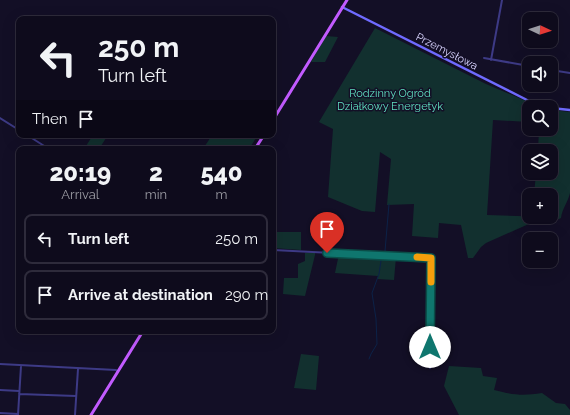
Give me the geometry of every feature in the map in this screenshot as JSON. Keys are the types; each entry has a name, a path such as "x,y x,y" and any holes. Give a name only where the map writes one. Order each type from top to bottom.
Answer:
{"main road":[{"path":"276,115 347,0"},
{"name":"Przemysłowa","path":"342,8 527,100"},
{"path":"558,109 570,110"},
{"path":"92,415 141,334"}],"street":[{"path":"491,60 502,0"},
{"path":"484,58 522,65"},
{"path":"558,71 570,73"},
{"path":"0,118 16,128"},
{"path":"32,138 44,146"},
{"path":"276,250 431,258 430,368"},
{"path":"0,364 116,370 118,372"},
{"path":"0,413 18,415 21,366"},
{"path":"75,415 78,369"},
{"path":"0,390 76,396"}],"green space":[{"name":"Rodzinny Ogród Działkowy Energetyk","path":"375,28 486,84 524,100 522,100 522,122 493,120 487,215 522,216 522,224 529,224 486,243 473,258 468,258 461,225 439,223 438,238 412,236 414,204 387,205 391,159 380,152 375,212 362,211 328,197 333,129 319,122"},
{"path":"326,36 338,37 325,62 311,62"},
{"path":"558,111 570,112 570,193 561,218 558,219 558,188 535,188 535,180 558,180 558,144 538,144 539,136 558,136"},
{"path":"91,138 106,138 101,146 86,146"},
{"path":"210,138 256,138 251,146 205,146"},
{"path":"320,219 326,220 326,225 333,227 334,239 319,238"},
{"path":"276,232 301,232 301,250 276,248"},
{"path":"305,253 315,253 315,255 305,296 283,294 284,278 298,278 298,264 305,261"},
{"path":"339,254 396,257 394,280 377,279 378,276 335,273"},
{"path":"301,354 319,356 316,390 294,388"},
{"path":"449,366 481,368 483,376 497,378 494,390 518,394 542,393 556,403 565,404 570,410 570,415 459,415 444,386"}],"waterway":[{"path":"369,359 377,344 376,319 372,293 379,274 382,254 385,251 389,204"}],"slow traffic":[{"path":"417,257 431,258 431,282"}],"route":[{"path":"327,253 431,258 430,347"}]}
